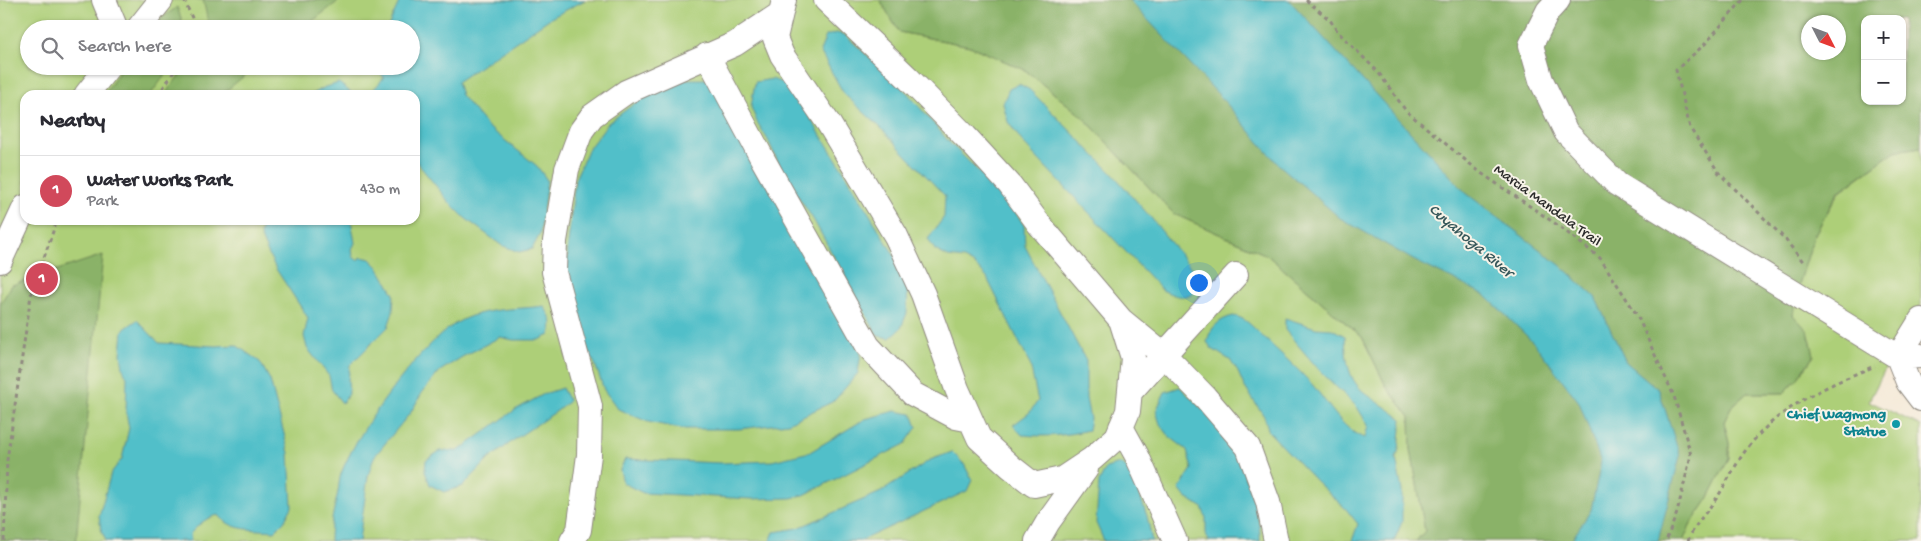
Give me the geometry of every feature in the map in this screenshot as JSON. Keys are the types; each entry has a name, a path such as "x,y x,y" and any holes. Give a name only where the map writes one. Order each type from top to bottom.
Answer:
{"street":[{"path":"104,0 112,20"},
{"path":"145,20 161,0"},
{"path":"826,0 908,78 965,136 1010,185 1039,224 1121,320 1164,355 1205,397 1248,447 1268,502 1276,541"},
{"path":"1558,0 1548,12 1531,45 1541,80 1566,132 1572,139 1617,184 1910,356"},
{"path":"782,7 775,38 782,55 829,124 896,236 924,294 957,389 979,438 1034,485 1062,479 1092,459 1117,437 1128,411 1133,358 1121,320"},
{"path":"572,541 579,530 589,455 590,406 554,272 555,241 567,170 581,131 592,116 626,92 734,44 782,7"},
{"path":"707,55 762,158 868,346 913,394 956,417 971,420"},
{"path":"90,90 102,75"},
{"path":"0,261 20,218"},
{"path":"1131,391 1236,275"},
{"path":"1921,320 1910,356 1908,382 1921,399"},
{"path":"1121,427 1137,456 1175,541"},
{"path":"1037,541 1092,459"}],"path":[{"path":"184,0 193,20"},
{"name":"Marcia Mandala Trail","path":"1306,0 1330,20 1338,32 1378,72 1406,111 1481,173 1556,224 1600,258 1637,315 1674,396 1691,455 1677,513 1666,541"},
{"path":"1743,0 1705,44 1676,70 1690,128 1719,173 1784,238 1805,264"},
{"path":"161,90 172,75"},
{"path":"4,541 7,460 31,295 55,225"},
{"path":"1688,541 1742,455 1755,438 1769,424 1789,410 1848,377"}],"green space":[{"path":"0,0 880,0 899,32 970,46 1025,70 1083,117 1174,214 1267,255 1362,337 1386,386 1410,417 1411,449 1425,531 1416,541 0,541"},
{"path":"203,0 340,0 314,20 208,20"},
{"path":"880,0 1921,0 1921,147 1895,151 1838,192 1814,236 1796,294 1793,315 1808,331 1814,355 1798,378 1784,393 1747,393 1731,407 1724,422 1729,443 1729,458 1708,499 1691,524 1683,541 1416,541 1425,531 1411,449 1410,417 1386,386 1362,337 1267,255 1174,214 1083,117 1025,70 970,46 899,32"},
{"path":"177,7 182,20 161,20"},
{"path":"117,75 165,75 154,90 107,90"},
{"path":"179,75 245,75 227,90 169,90"},
{"path":"1921,147 1921,305 1904,331 1869,401 1921,426 1921,541 1683,541 1691,524 1708,499 1729,458 1729,443 1724,422 1731,407 1747,393 1784,393 1814,356 1808,331 1792,315 1796,294 1814,236 1839,192 1895,151"},
{"path":"103,255 76,541 0,541 0,304 12,285"}],"water":[{"path":"400,0 585,0 549,19 457,82 461,95 487,126 537,166 547,180 540,234 532,249 519,252 501,245 465,218 449,202 420,166 420,90 373,90 384,77 382,75 420,75 420,20 391,20"},
{"name":"Cuyahoga River","path":"1129,0 1289,0 1466,193 1560,265 1595,297 1626,362 1659,390 1680,456 1658,541 1571,541 1591,510 1601,462 1579,402 1534,343 1485,295 1415,261 1340,218 1277,163 1220,96"},
{"path":"836,33 845,35 904,89 950,143 1013,209 1024,225 1025,246 1086,361 1086,398 1090,419 1088,430 1063,435 1030,436 1022,435 1013,425 1029,413 1038,401 1030,364 987,278 975,265 964,259 948,257 935,250 928,239 944,217 945,196 880,127 844,94 820,51 826,36"},
{"path":"687,79 709,79 861,353 858,373 834,401 788,423 739,429 682,429 648,422 618,409 604,390 595,364 581,337 567,276 568,243 575,179 589,148 608,123 649,93"},
{"path":"772,79 788,85 796,96 908,278 907,313 901,328 890,338 878,336 813,219 783,173 768,140 757,122 751,107 755,82"},
{"path":"339,83 348,90 320,90"},
{"path":"1019,84 1030,90 1111,172 1152,219 1199,278 1200,288 1186,296 1173,295 1162,290 1024,144 1008,122 1003,103 1009,89"},
{"path":"262,225 352,225 355,243 352,249 353,257 357,260 362,257 370,259 378,267 394,294 393,312 388,327 350,365 349,394 342,403 332,390 329,376 307,348 304,336 308,318 276,269 260,235"},
{"path":"544,306 551,319 550,335 539,340 513,340 500,337 440,371 422,393 411,412 374,457 368,476 359,541 330,541 331,523 340,478 348,457 374,414 407,370 424,351 455,324 465,319 498,310"},
{"path":"1233,316 1245,320 1252,326 1309,381 1349,429 1365,438 1368,425 1357,407 1321,372 1285,330 1285,318 1316,328 1332,329 1345,336 1346,355 1353,380 1359,388 1402,419 1399,449 1396,458 1402,491 1402,522 1394,541 1352,541 1358,524 1346,509 1269,432 1264,416 1244,386 1230,360 1212,349 1207,342 1210,332 1216,324"},
{"path":"137,320 159,343 216,346 236,345 260,362 270,380 289,453 292,507 284,522 275,531 237,527 219,515 206,520 196,528 190,534 191,541 106,541 101,529 99,516 111,473 122,459 129,428 126,412 127,377 123,369 121,354 123,330"},
{"path":"1180,387 1223,432 1236,455 1253,500 1260,529 1260,541 1209,541 1206,534 1206,518 1202,507 1186,498 1179,489 1192,469 1187,450 1170,437 1160,424 1156,411 1165,392"},
{"path":"562,388 569,401 489,459 463,486 444,492 430,485 425,471 426,460 440,451 458,451 515,410 544,394"},
{"path":"895,411 912,414 917,427 905,444 804,495 791,498 752,499 643,493 623,483 620,470 625,459 721,463 772,461 810,452 865,419"},
{"path":"952,452 964,464 972,480 967,491 860,541 770,541 774,532 798,528 881,492 930,460"},
{"path":"1120,464 1131,471 1147,516 1152,541 1104,541 1096,523 1099,482 1106,468"}],"place":[{"name":"Water Works Park","path":"42,279"},
{"name":"Chief Wagmong Statue","path":"1896,424"}]}
